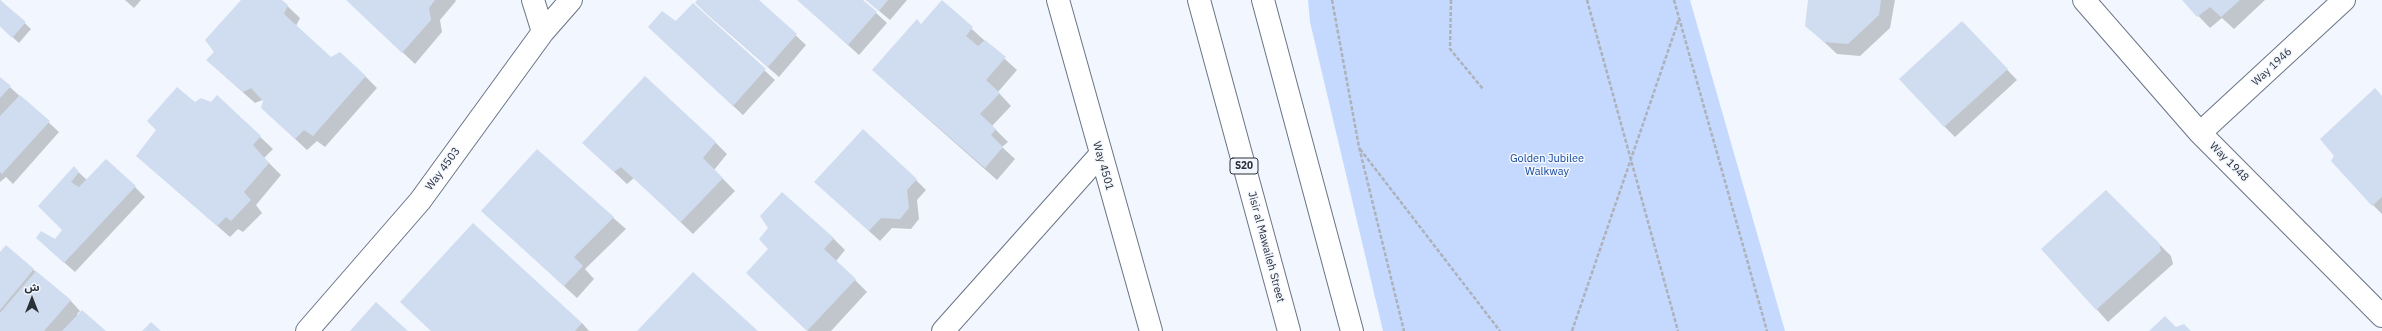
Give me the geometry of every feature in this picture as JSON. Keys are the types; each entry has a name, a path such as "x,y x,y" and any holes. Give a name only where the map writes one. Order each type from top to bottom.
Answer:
{"street":[{"path":"533,0 543,32"},
{"name":"Way 4503","path":"307,331 420,201 543,32 571,0"},
{"name":"Way 4501","path":"1058,0 1100,155 1151,331"},
{"name":"Jisir al Mawaileh Street","path":"1199,0 1289,331"},
{"path":"1263,0 1352,331"},
{"name":"Way 1948","path":"2084,0 2200,133 2382,316"},
{"name":"Way 1946","path":"2200,133 2344,0"},
{"path":"943,331 1100,155"}],"path":[{"path":"1332,0 1359,147 1404,331"},
{"path":"1451,0 1450,49 1484,89"},
{"path":"1587,0 1678,331"},
{"path":"1674,0 1767,331"},
{"path":"1572,331 1679,19"},
{"path":"1359,147 1500,331"}],"green space":[{"name":"Golden Jubilee Walkway","path":"1308,0 1690,0 1785,331 1383,331 1310,22"}],"building":[{"path":"0,0 26,22 12,38 0,26"},
{"path":"241,0 282,0 288,5 284,14 331,57 340,52 366,76 313,136 304,130 295,139 261,108 263,101 251,88 243,92 206,60 214,52 205,40"},
{"path":"346,0 435,0 429,8 431,20 402,53"},
{"path":"697,0 759,0 797,34 768,67 695,3"},
{"path":"797,0 863,0 877,12 848,45"},
{"path":"866,0 888,0 879,11"},
{"path":"942,0 973,27 966,36 978,46 985,40 1006,57 986,80 1000,93 980,114 996,129 991,135 1003,147 985,168 872,70 917,19 921,24"},
{"path":"1808,0 1881,0 1879,15 1848,44 1824,42 1805,26"},
{"path":"2182,0 2240,0 2221,17 2210,7 2197,17"},
{"path":"693,3 766,69 733,106 648,27 662,11 676,21"},
{"path":"1962,21 2008,69 1944,127 1899,79"},
{"path":"645,76 716,142 703,158 723,178 681,222 621,167 614,172 582,143"},
{"path":"0,77 11,86 0,98"},
{"path":"177,87 195,102 201,98 211,102 217,95 261,136 253,145 269,163 244,192 251,200 231,221 226,217 217,226 136,156 156,130 147,121"},
{"path":"2375,88 2382,96 2382,197 2372,206 2331,161 2334,156 2320,139"},
{"path":"20,95 50,121 2,174 0,172 0,116"},
{"path":"863,129 917,179 907,190 909,208 900,219 881,218 869,231 814,182"},
{"path":"537,149 614,217 574,257 583,266 564,286 481,211"},
{"path":"106,159 136,186 64,263 36,238 41,231 55,239 62,230 38,206 74,166 79,172 71,182 79,187"},
{"path":"2106,190 2159,243 2161,251 2096,310 2041,249"},
{"path":"782,192 834,238 824,249 856,279 807,331 746,273 768,249 759,239 768,228 760,216"},
{"path":"473,223 582,323 575,331 431,331 400,302"},
{"path":"6,245 34,269 0,310 0,252"},
{"path":"36,271 71,300 44,331 0,331 0,313"},
{"path":"693,272 758,331 637,331"},
{"path":"376,302 408,331 350,331"},
{"path":"82,310 106,331 62,331"},
{"path":"2165,316 2176,327 2184,324 2191,331 2149,331"},
{"path":"151,322 161,331 142,331"}]}
